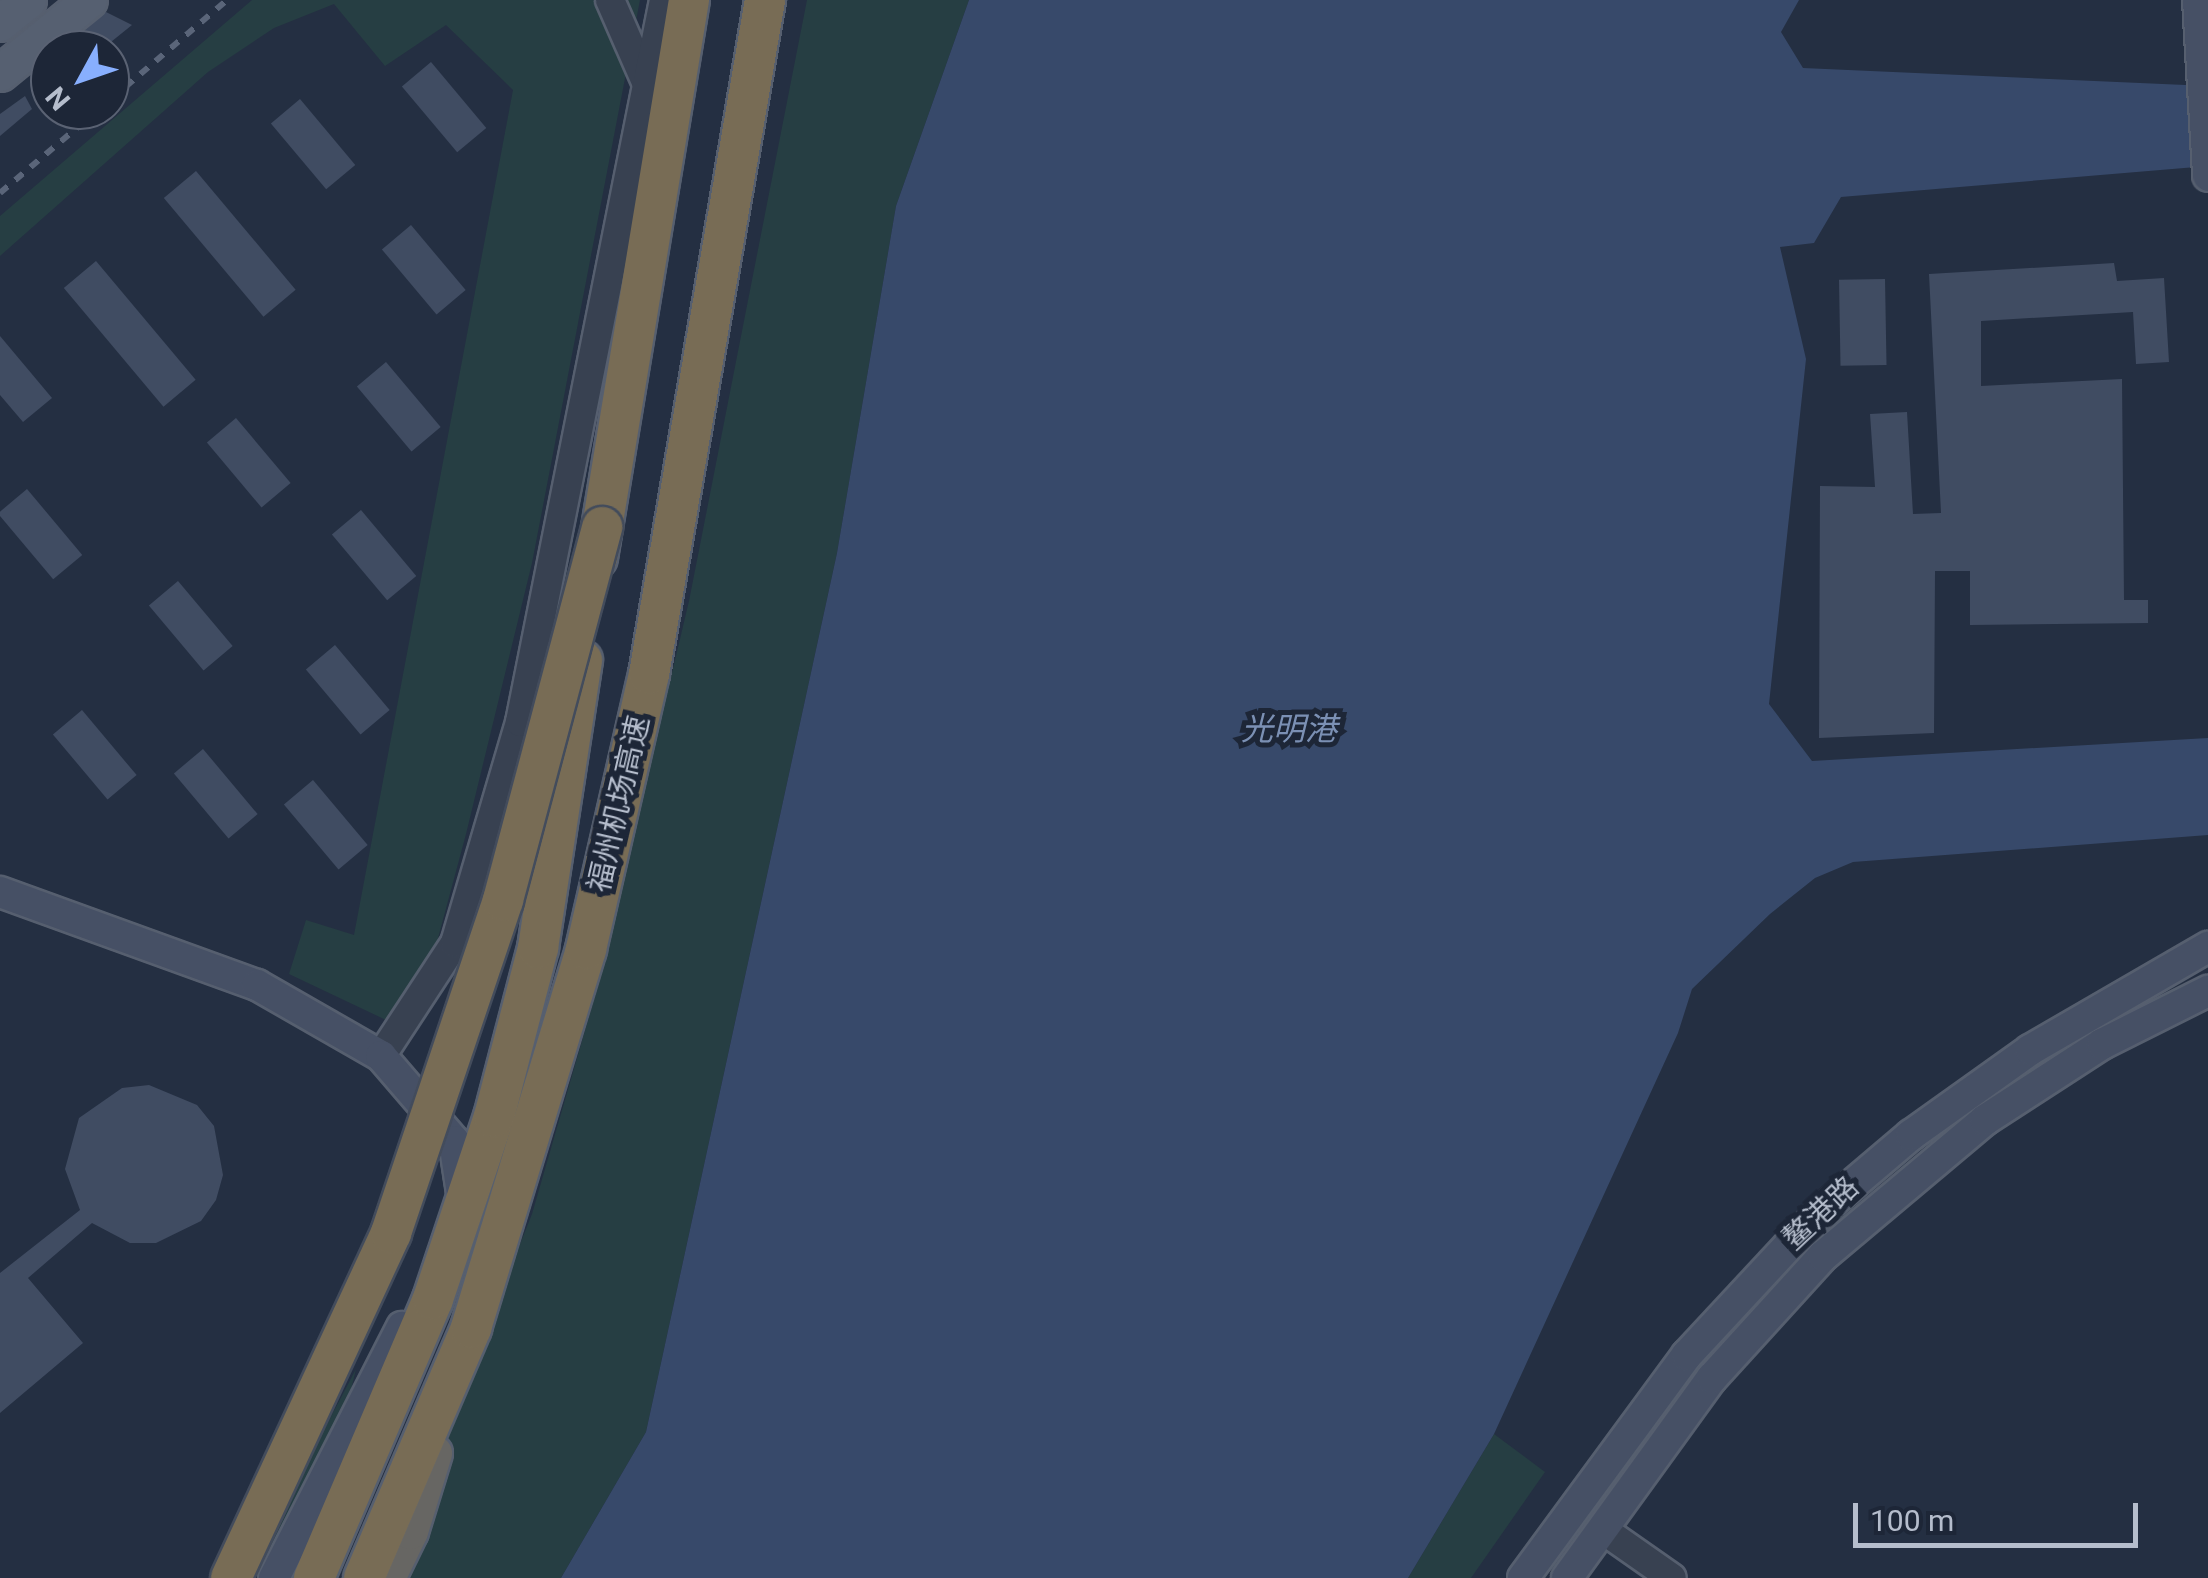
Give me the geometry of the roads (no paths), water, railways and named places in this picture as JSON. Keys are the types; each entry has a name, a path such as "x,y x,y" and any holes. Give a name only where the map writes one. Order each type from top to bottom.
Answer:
{"highway":[{"name":"福州机场高速","path":"314,1578 433,1299 494,1117 538,948 602,527 689,0"},
{"name":"福州机场高速","path":"364,1578 471,1328 586,949 644,692 765,0"},
{"path":"231,1578 391,1233 502,900 602,527"},
{"path":"387,1578 410,1532 471,1328"}],"main road":[{"path":"0,23 28,0"},
{"path":"0,72 90,0"},
{"path":"2195,0 2208,176"},
{"path":"0,892 257,985 381,1056 454,1142 464,1204 274,1578"},
{"name":"鳌港路","path":"1523,1578 1687,1355 1819,1213 1911,1135 2030,1050 2208,946"},
{"name":"鳌港路","path":"1567,1578 1741,1344 1872,1211 2048,1078 2172,1005 2208,991"}],"street":[{"path":"610,0 649,90"},
{"path":"381,1056 455,943 520,722 664,0"},
{"path":"1602,1529 1672,1578"}],"water":[{"name":"光明港","path":"969,0 1799,0 1781,32 1803,68 2208,86 2208,166 1841,197 1814,243 1780,247 1806,359 1769,704 1812,761 2208,738 2208,835 1853,862 1815,878 1770,914 1692,989 1678,1033 1494,1434 1408,1578 561,1578 646,1432 837,553 896,206"}],"railway":[{"path":"130,83 227,0"},
{"path":"0,193 74,130"}]}
